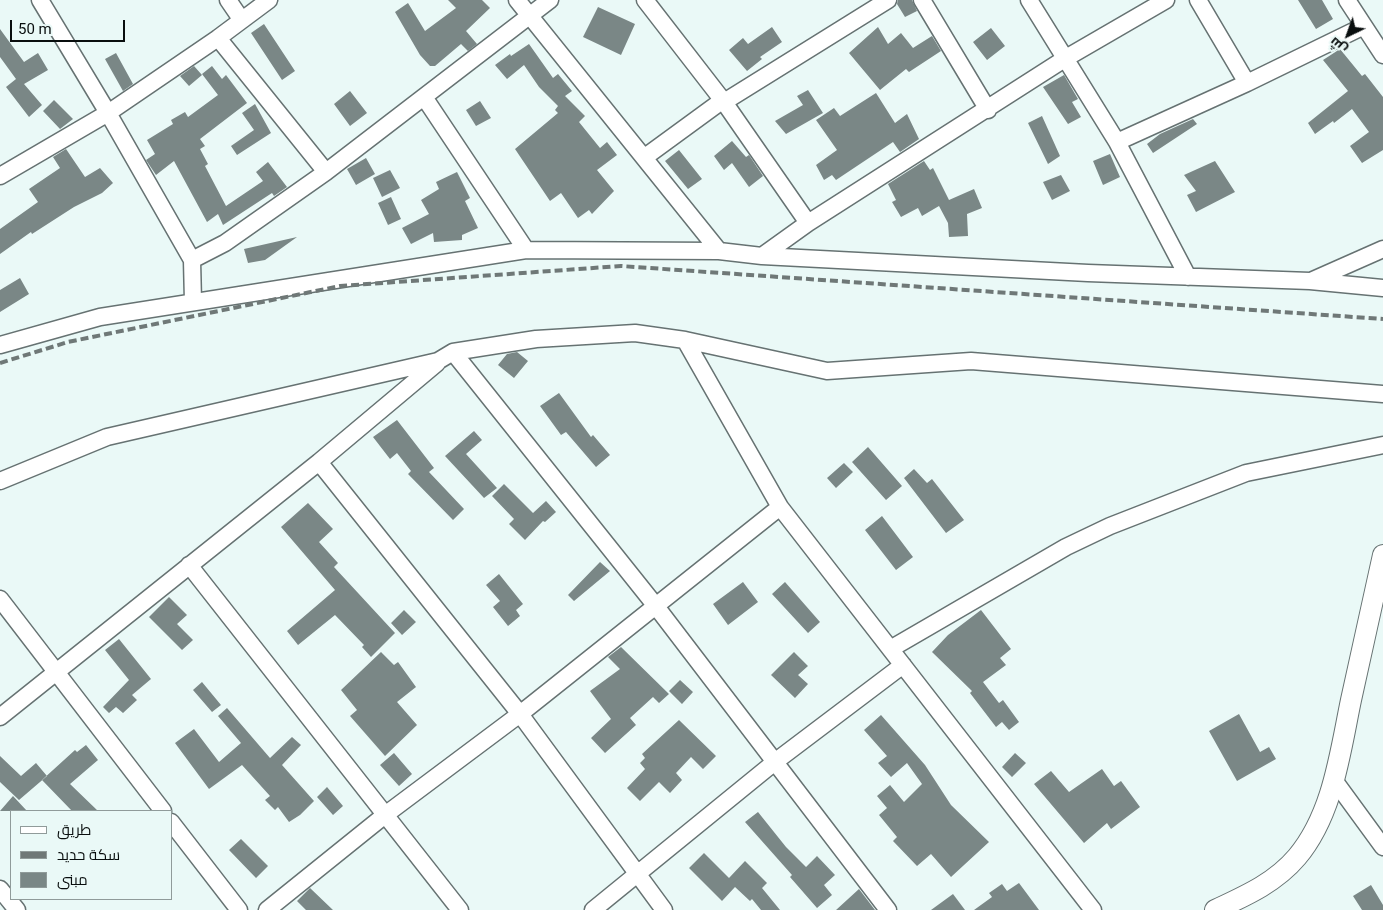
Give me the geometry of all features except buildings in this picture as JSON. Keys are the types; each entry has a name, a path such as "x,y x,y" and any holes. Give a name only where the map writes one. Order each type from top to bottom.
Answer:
{"main road":[{"path":"1215,910 1267,884 1298,856 1316,829 1334,780 1383,555"}],"street":[{"path":"40,0 108,113 192,260 193,302"},
{"path":"228,0 241,19"},
{"path":"0,176 108,113 218,38 269,0"},
{"path":"517,0 719,251"},
{"path":"192,260 225,243 326,172 550,0"},
{"path":"644,0 723,101 808,223"},
{"path":"645,157 723,101 888,0"},
{"path":"922,0 988,110"},
{"path":"1029,0 1117,142 1188,276"},
{"path":"762,256 808,223 988,110 1066,58 1166,0"},
{"path":"1198,0 1248,83"},
{"path":"1347,0 1383,55"},
{"path":"1117,142 1248,83 1364,26"},
{"path":"218,38 326,172"},
{"path":"424,97 526,250"},
{"path":"1310,281 1383,248"},
{"path":"0,344 100,317 526,250 719,251 762,256 1310,281 1383,288"},
{"path":"0,717 319,462 438,361 453,352 536,339 635,332 685,340 827,372 971,361 1383,394"},
{"path":"685,340 780,507 892,648 903,665 1093,910"},
{"path":"453,352 655,605 888,910"},
{"path":"0,482 107,437 438,361"},
{"path":"892,648 1066,547 1110,526 1246,473 1383,444"},
{"path":"319,462 520,714 664,910"},
{"path":"267,910 385,815 520,714 780,507"},
{"path":"189,564 460,910"},
{"path":"0,599 162,810"},
{"path":"593,910 776,761 903,665"},
{"path":"1334,780 1383,848"},
{"path":"172,823 239,910"},
{"path":"0,889 11,908"}],"railway":[{"path":"0,363 68,342 340,286 621,266 1383,319"}]}
